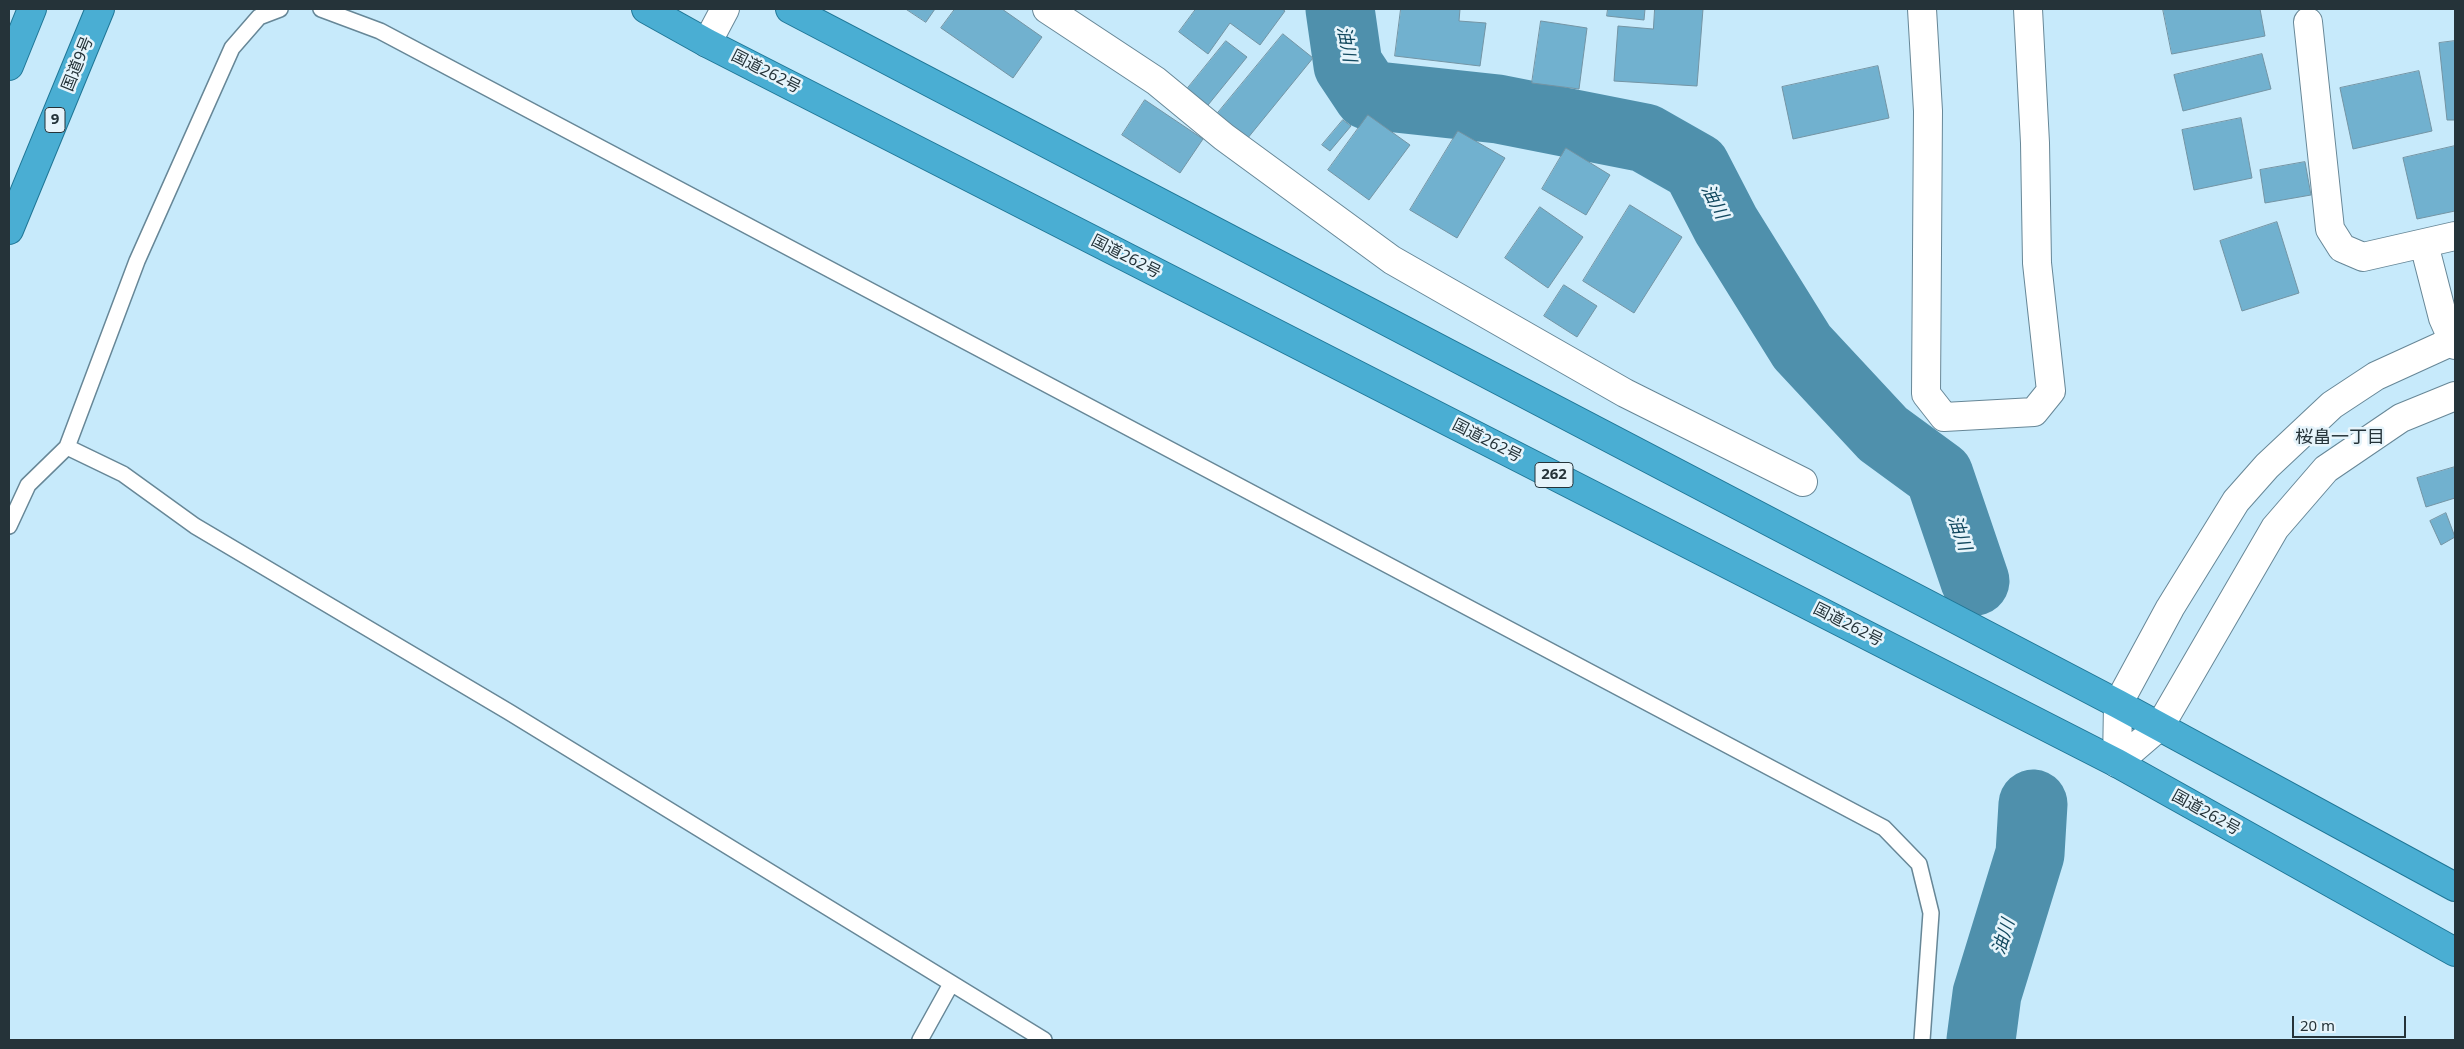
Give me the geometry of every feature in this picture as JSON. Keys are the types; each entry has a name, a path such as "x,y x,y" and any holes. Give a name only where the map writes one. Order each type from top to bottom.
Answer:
{"highway":[{"path":"9,66 32,9"},
{"name":"国道9号","path":"9,230 100,9"},
{"name":"国道262号","path":"646,9 707,42 2117,763 2455,952"},
{"path":"790,9 2160,726 2455,887"}],"street":[{"path":"707,42 725,9"},
{"path":"1047,9 1156,81 1224,137 1392,260 1624,394 1802,482"},
{"path":"1922,9 1928,111 1926,394 1944,416 2034,412 2051,392 2037,263 2034,133 2028,9"},
{"path":"2308,22 2330,229 2342,248 2363,257 2455,236"},
{"path":"2117,763 2118,704 2170,608 2236,501 2267,466 2332,405 2376,376 2455,342 2443,318 2424,244"},
{"path":"2117,763 2160,726 2275,528 2297,500 2326,469 2360,444 2401,418 2455,396"}],"lane":[{"path":"9,526 28,485 67,447 137,261 232,48 260,17 280,9"},
{"path":"321,9 380,31 1884,828 1919,864 1931,913 1922,1040"},
{"path":"67,447 123,474 195,526 509,712 1044,1040"},
{"path":"920,1040 951,984"}],"building":[{"path":"906,9 935,9 926,22"},
{"path":"955,9 1002,9 1042,37 1013,78 941,28"},
{"path":"1196,9 1282,9 1285,11 1260,45 1230,23 1208,54 1179,32"},
{"path":"1401,9 1460,9 1459,21 1486,23 1480,66 1395,56"},
{"path":"1608,9 1645,9 1644,20 1607,16"},
{"path":"1655,9 1703,9 1697,86 1614,81 1618,26 1653,29"},
{"path":"2163,9 2260,9 2265,36 2172,54"},
{"path":"1541,21 1587,28 1579,89 1532,83"},
{"path":"1283,34 1313,58 1247,139 1217,114"},
{"path":"1226,41 1247,57 1204,110 1183,94"},
{"path":"2455,41 2455,120 2447,120 2439,43"},
{"path":"2262,54 2271,89 2183,111 2174,75"},
{"path":"1878,66 1889,118 1793,139 1782,87"},
{"path":"2419,71 2432,131 2353,149 2340,88"},
{"path":"1145,100 1203,139 1180,173 1122,135"},
{"path":"1368,115 1410,145 1369,200 1328,170"},
{"path":"2241,118 2252,178 2194,190 2182,130"},
{"path":"1343,120 1351,126 1330,151 1322,145"},
{"path":"1458,131 1505,158 1457,238 1410,210"},
{"path":"2455,146 2455,211 2417,219 2403,158"},
{"path":"1566,148 1610,175 1586,215 1542,189"},
{"path":"2305,162 2311,195 2265,203 2260,170"},
{"path":"1630,205 1682,237 1634,313 1583,281"},
{"path":"1540,207 1583,237 1548,288 1505,258"},
{"path":"2277,222 2299,293 2242,311 2220,241"},
{"path":"1564,285 1597,306 1577,337 1544,316"},
{"path":"2455,467 2455,498 2426,507 2417,478"},
{"path":"2446,513 2455,537 2441,545 2430,521"}],"waterway":[{"name":"油川","path":"1340,9 1348,65 1368,95 1498,109 1645,138 1696,167 1726,225 1802,347 1883,434 1939,475 1975,581"},
{"name":"油川","path":"1981,1040 1987,994 2030,854 2033,804"}],"district":[{"name":"桜畠一丁目","path":"2340,438"}]}
